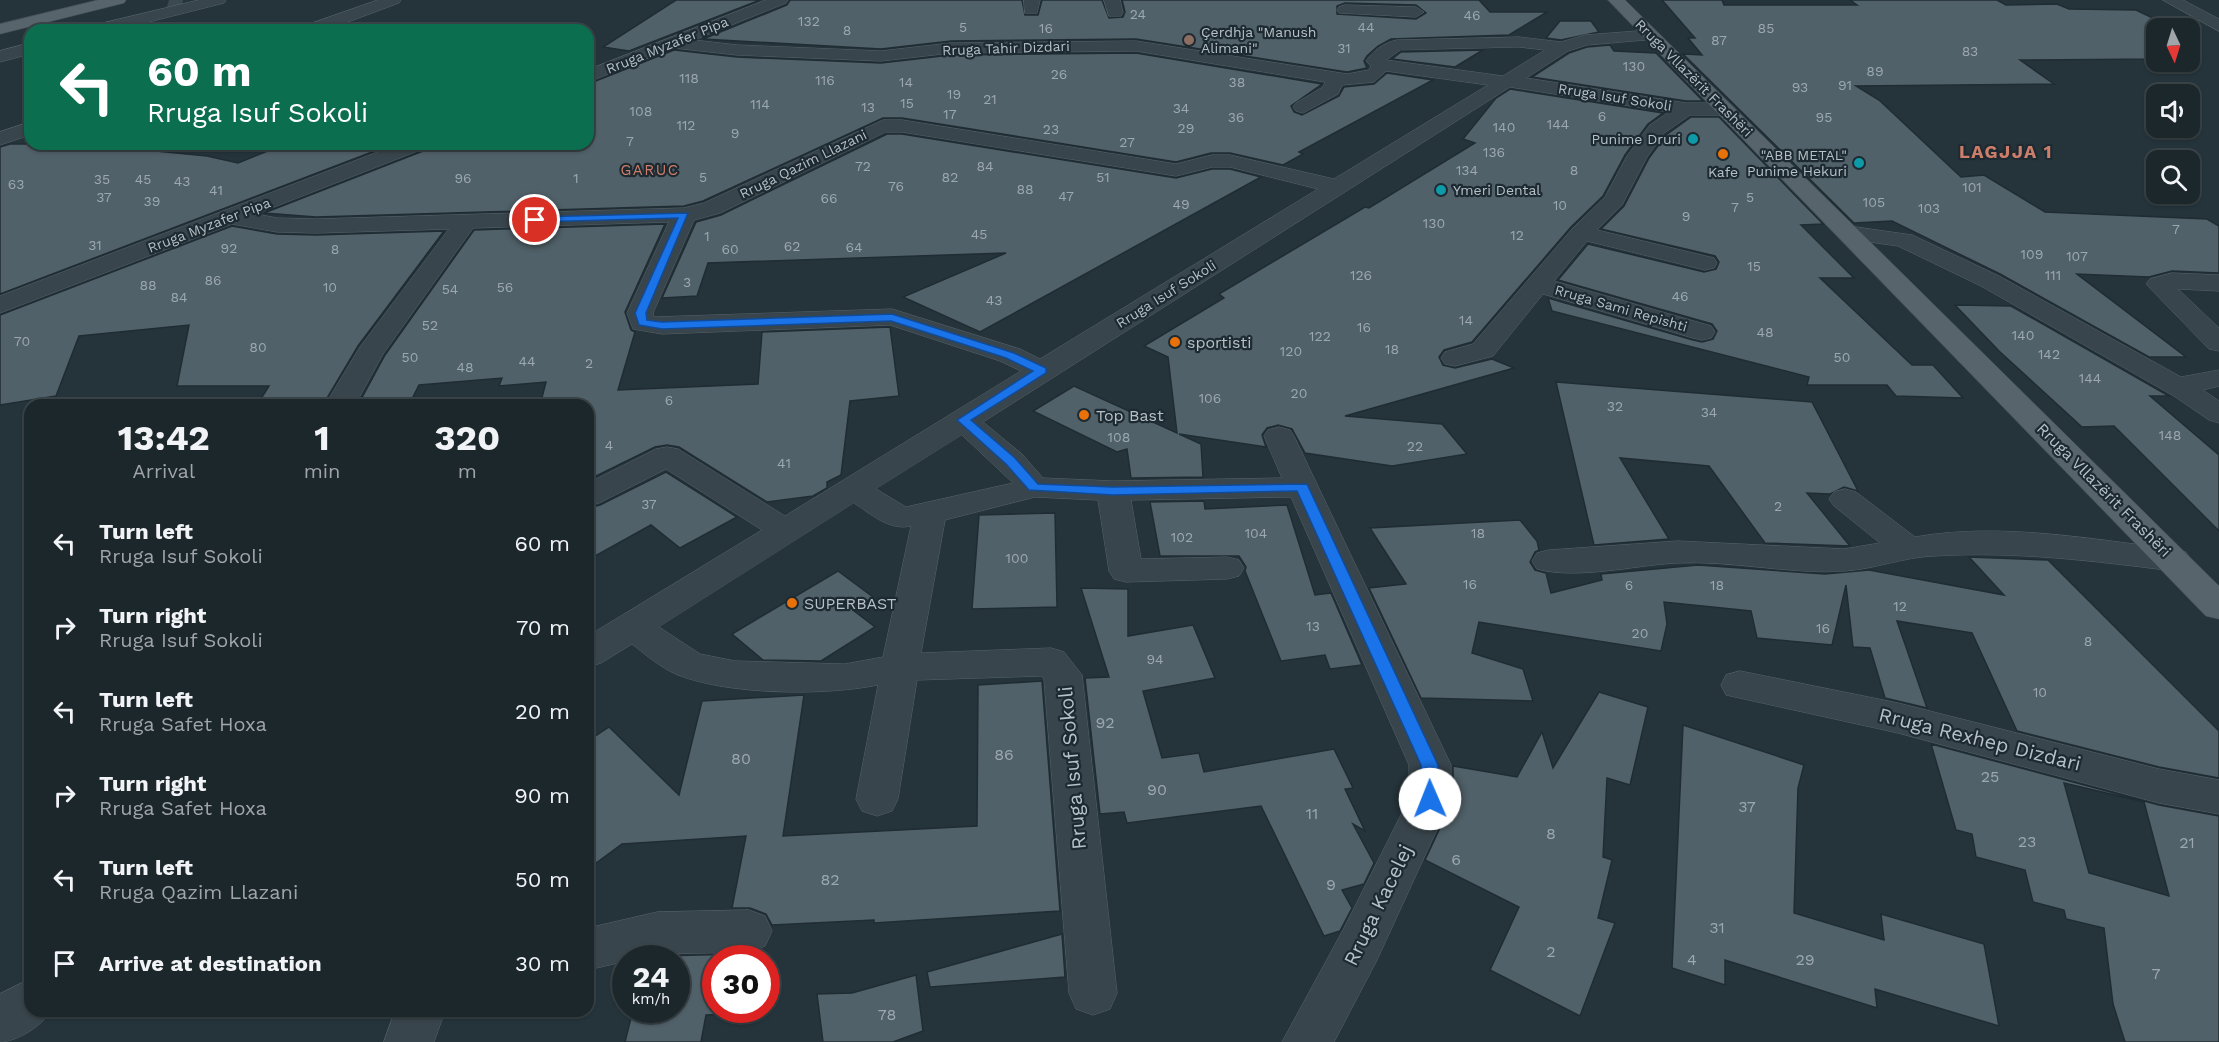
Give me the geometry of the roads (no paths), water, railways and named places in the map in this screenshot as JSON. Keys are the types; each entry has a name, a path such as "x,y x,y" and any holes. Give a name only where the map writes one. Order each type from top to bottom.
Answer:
{"main road":[{"path":"0,29 118,0"},
{"name":"Rruga Vllazërit Frashëri","path":"1616,0 2174,560"},
{"path":"2174,560 2219,607"}],"street":[{"path":"119,24 218,0"},
{"path":"327,24 393,0"},
{"name":"Rruga Myzafer Pipa","path":"594,74 780,0"},
{"path":"2171,0 2219,26"},
{"path":"1345,10 1413,6 1408,23 1412,33 1423,44"},
{"name":"Rruga Isuf Sokoli","path":"594,650 1562,47 1600,38 1651,35"},
{"name":"Rruga Tahir Dizdari","path":"675,43 737,50 881,56 951,48 1136,46 1335,79 1374,76 1380,65 1375,61 1387,49 1423,44 1519,42 1562,47"},
{"path":"0,57 24,50"},
{"name":"Rruga Isuf Sokoli","path":"1380,65 1509,81 1686,109"},
{"path":"1303,107 1331,90 1335,79"},
{"path":"1686,109 1725,109"},
{"name":"Rruga Sami Repishti","path":"1455,358 1483,350 1581,234 1614,200 1637,156 1657,129 1686,109"},
{"name":"Rruga Qazim Llazani","path":"234,217 287,226 465,223 684,215 712,208 883,126 914,128 1176,170 1212,161 1230,161 1338,187"},
{"path":"0,139 24,130"},
{"name":"Rruga Myzafer Pipa","path":"0,306 403,150"},
{"path":"684,215 640,313 642,322 662,326 892,317 1010,355 1042,371"},
{"path":"343,399 370,353 465,223"},
{"path":"1849,233 1876,235 1913,244 2001,287 2177,386 2219,414"},
{"path":"1581,234 1705,263"},
{"path":"2219,283 2172,281 2159,284 2219,343"},
{"name":"Rruga Sami Repishti","path":"1540,285 1702,332"},
{"path":"2177,386 2219,378"},
{"path":"963,420 1011,461 1034,488"},
{"name":"Rruga Kacelej","path":"1279,436 1430,765 1430,799 1360,945 1307,1042"},
{"path":"594,493 667,456 785,530"},
{"path":"853,489 901,518 968,505 1034,488 1113,491 1302,487"},
{"path":"1113,491 1126,571 1227,568"},
{"path":"1845,499 1909,549"},
{"path":"877,800 930,512"},
{"name":"Rruga Vllazërit Frashëri","path":"1549,561 1622,558 1678,552 1844,560 1909,549 1987,543 2040,544 2174,560"},
{"name":"Rruga Isuf Sokoli","path":"634,626 670,654 690,664 735,675 845,678 900,666 1052,662 1063,675 1093,993"},
{"name":"Rruga Rexhep Dizdari","path":"1740,685 1898,718 2159,786 2219,797"},
{"path":"594,948 657,933 749,931"},
{"path":"0,1020 24,1006"},
{"path":"409,1042 418,1017"}],"tunnel":[{"path":"169,0 182,4"}],"place":[{"name":"Çerdhja \"Manush Alimani\"","path":"1189,40"},
{"name":"Punime Druri","path":"1693,139"},
{"name":"Kafe","path":"1723,154"},
{"name":"\"ABB METAL\" Punime Hekuri","path":"1859,163"},
{"name":"Ymeri Dental","path":"1441,190"},
{"name":"sportisti","path":"1175,342"},
{"name":"Top Bast","path":"1084,415"},
{"name":"SUPERBAST","path":"792,603"}],"district":[{"name":"LAGJJA 1","path":"2006,151"},
{"name":"GARUC","path":"650,170"}]}
